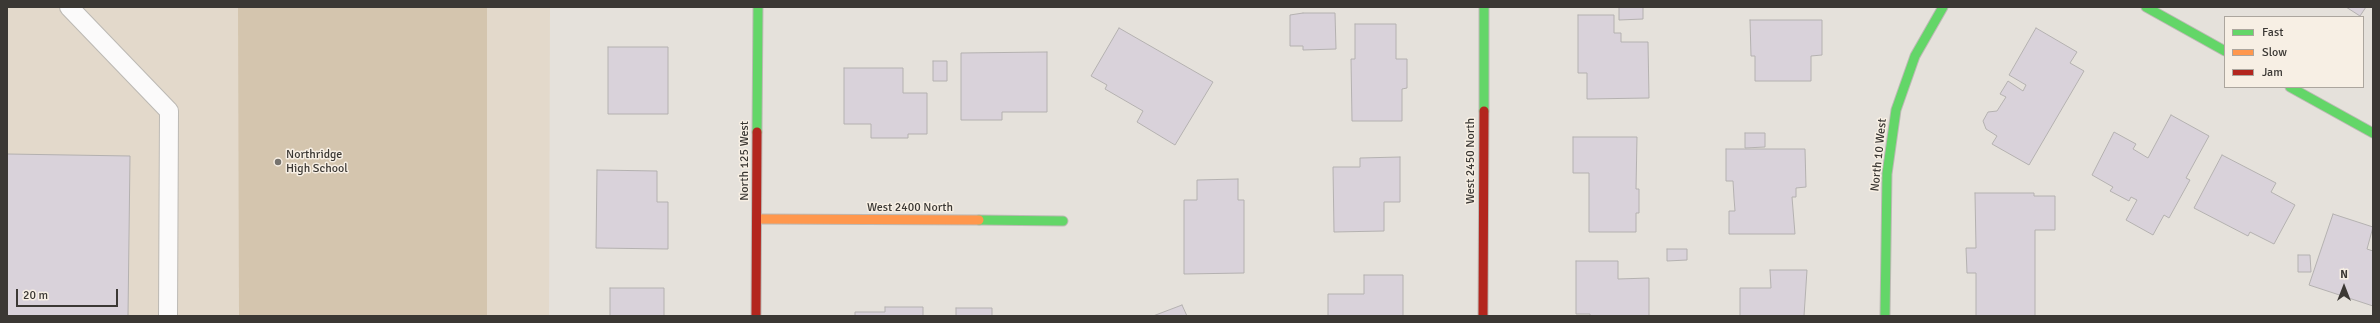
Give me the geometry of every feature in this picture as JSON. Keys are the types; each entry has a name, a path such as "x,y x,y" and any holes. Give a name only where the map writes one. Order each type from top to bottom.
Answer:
{"street":[{"name":"North 125 West","path":"756,316 758,7"},
{"name":"West 2450 North","path":"1483,316 1484,7"},
{"name":"North 10 West","path":"1885,316 1887,174 1896,110 1915,56 1943,7"},
{"path":"2146,7 2224,50"},
{"path":"2292,88 2373,133"},
{"name":"West 2400 North","path":"757,219 1063,220"}],"lane":[{"path":"69,7 169,111 168,316"}],"shaded area":[{"name":"Northridge High School","path":"7,7 550,7 549,316 7,316"},
{"path":"238,7 487,7 487,316 239,316"}],"building":[{"path":"1619,7 1643,7 1643,19 1619,20"},
{"path":"2346,7 2366,7 2360,16"},
{"path":"1303,13 1335,13 1336,49 1303,50 1303,46 1290,46 1290,15"},
{"path":"1578,15 1614,15 1614,33 1621,33 1621,42 1648,42 1649,98 1587,99 1587,73 1578,73"},
{"path":"1750,20 1822,20 1822,55 1811,56 1811,81 1755,81 1755,56 1751,56"},
{"path":"1355,24 1396,24 1396,59 1407,59 1407,88 1402,89 1402,121 1352,121 1351,59 1355,59"},
{"path":"1119,28 1213,82 1175,145 1137,122 1143,111 1105,89 1107,85 1091,76"},
{"path":"2036,28 2077,52 2070,63 2084,71 2029,165 1992,144 1997,136 1986,129 1983,121 1988,112 1997,111 2006,97 2000,94 2008,81 2023,91 2026,85 2009,75"},
{"path":"608,47 668,47 668,114 608,114"},
{"path":"1047,52 1047,112 1002,112 1002,120 961,120 961,53"},
{"path":"933,61 947,61 947,81 933,81"},
{"path":"844,68 903,68 903,93 927,93 927,134 908,134 908,138 871,138 871,124 844,124"},
{"path":"2171,115 2209,136 2186,178 2190,180 2169,218 2164,215 2153,235 2126,220 2137,200 2131,197 2129,201 2110,191 2113,187 2092,175 2114,132 2136,144 2133,149 2148,158"},
{"path":"1745,133 1765,133 1765,147 1745,148"},
{"path":"1573,137 1637,137 1636,189 1639,189 1639,213 1636,213 1636,232 1589,232 1589,173 1573,173"},
{"path":"1726,149 1805,149 1806,187 1796,188 1796,197 1792,197 1795,234 1729,234 1729,211 1735,211 1733,181 1726,181"},
{"path":"7,154 130,156 128,316 7,316"},
{"path":"2222,155 2276,183 2271,192 2295,205 2274,244 2250,232 2248,236 2194,208"},
{"path":"1400,157 1400,202 1384,202 1384,231 1334,232 1333,167 1360,167 1360,158"},
{"path":"597,170 657,171 657,202 668,202 668,249 596,248"},
{"path":"1238,179 1238,200 1244,200 1244,273 1184,274 1184,200 1197,200 1197,180"},
{"path":"1975,193 2034,193 2034,196 2055,196 2055,230 2035,230 2035,316 1976,316 1976,273 1967,273 1966,248 1976,248"},
{"path":"2333,214 2373,227 2367,249 2373,251 2373,306 2309,285"},
{"path":"1667,249 1687,249 1687,260 1667,261"},
{"path":"2298,255 2310,255 2311,272 2298,272"},
{"path":"1576,261 1618,261 1618,279 1649,278 1649,316 1590,316 1590,314 1576,314"},
{"path":"1770,270 1807,270 1804,316 1740,316 1740,288 1771,288"},
{"path":"1364,275 1403,275 1403,316 1328,316 1328,294 1364,294"},
{"path":"610,288 664,288 664,316 610,316"},
{"path":"1182,305 1187,316 1153,316"},
{"path":"885,307 923,307 923,316 855,316 855,312 885,312"},
{"path":"956,308 992,308 992,316 956,316"}],"traffic: fast":[{"path":"757,132 758,7"},
{"path":"1484,7 1484,111"},
{"path":"1885,316 1887,174 1896,110 1915,56 1943,7"},
{"path":"2146,7 2224,50"},
{"path":"2292,88 2373,133"},
{"path":"979,220 1063,221"}],"traffic: slow":[{"path":"757,219 979,220"}],"traffic: jam":[{"path":"1483,316 1484,111"},
{"path":"756,316 757,132"}],"place":[{"name":"Northridge High School","path":"278,162"}]}
